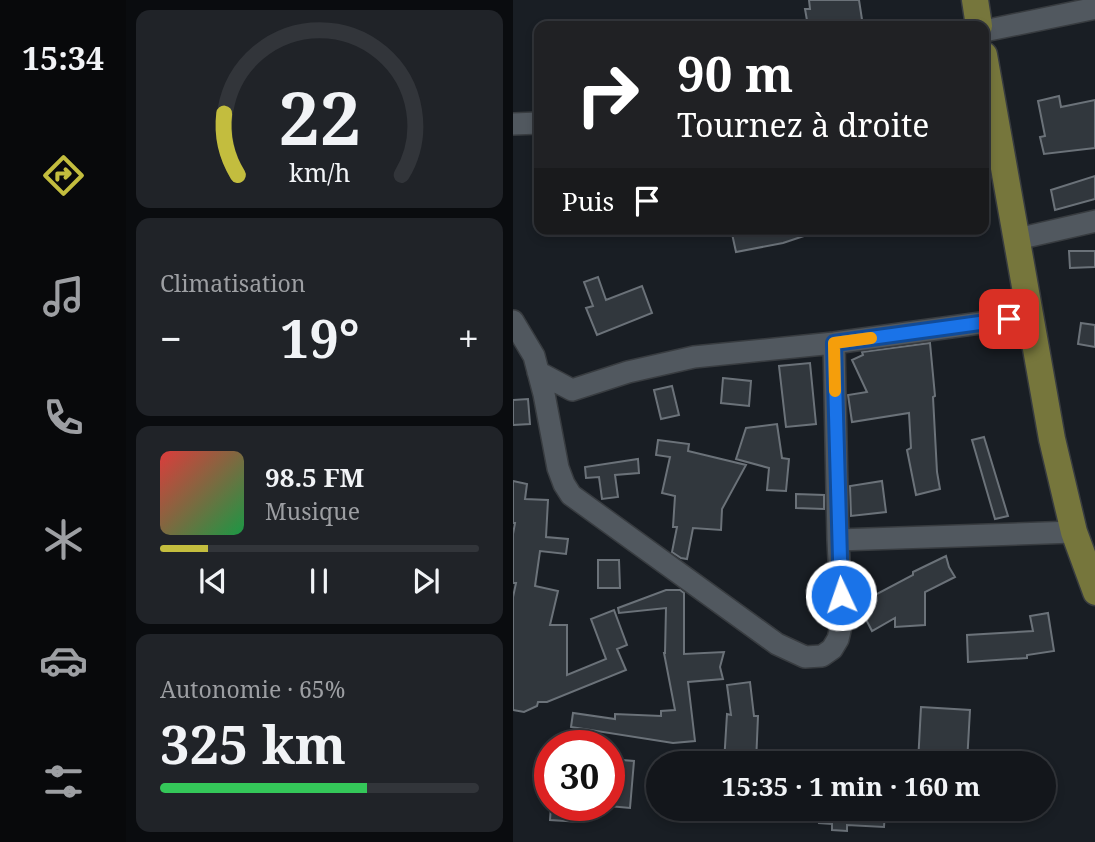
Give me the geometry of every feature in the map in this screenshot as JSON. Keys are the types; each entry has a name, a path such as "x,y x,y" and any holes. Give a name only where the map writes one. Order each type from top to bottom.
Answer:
{"main road":[{"path":"975,0 978,21"},
{"path":"989,91 1052,439 1074,532 1095,592"}],"street":[{"path":"989,30 1095,8"},
{"path":"513,124 534,123"},
{"path":"1017,239 1095,221"},
{"path":"549,424 572,390 628,372 694,357 834,343 1030,316"},
{"path":"513,321 534,356 558,468 571,495 777,644 805,657 822,656 832,649 838,639 842,622 834,343"},
{"path":"538,372 572,390"},
{"path":"839,540 1074,532"}],"building":[{"path":"809,0 859,0 862,21 807,21 805,9 810,9"},
{"path":"1059,96 1061,107 1095,100 1095,148 1044,154 1040,137 1045,136 1038,101"},
{"path":"1095,176 1095,199 1055,210 1051,190"},
{"path":"732,235 807,235 783,243 736,252"},
{"path":"1069,251 1095,251 1095,267 1070,268"},
{"path":"598,277 606,300 642,286 652,313 597,335 586,308 593,306 584,282"},
{"path":"1081,323 1095,325 1095,347 1078,344"},
{"path":"930,343 940,489 916,495 907,450 911,448 909,413 852,422 848,395 867,392 852,360 863,355 862,352"},
{"path":"810,363 816,424 786,427 779,366"},
{"path":"723,378 751,381 749,406 721,403"},
{"path":"672,386 679,415 661,419 654,390"},
{"path":"528,399 530,424 513,425 513,400"},
{"path":"777,424 782,458 789,459 786,491 767,490 769,468 736,459 746,428"},
{"path":"984,437 1008,516 995,519 972,440"},
{"path":"658,440 689,444 688,451 746,465 722,509 721,530 693,528 687,559 672,552 677,527 673,527 675,496 662,493 670,457 656,455"},
{"path":"638,459 639,473 615,475 618,497 602,499 599,477 586,478 585,467"},
{"path":"513,481 527,484 525,499 548,500 546,537 568,539 566,554 540,551 535,586 558,591 550,625 567,625 567,675 606,659 591,619 614,610 627,645 617,649 626,670 547,702 538,702 537,706 524,712 513,710 513,597 516,583 513,583"},
{"path":"882,481 886,512 851,516 850,486"},
{"path":"796,494 824,495 824,509 796,508"},
{"path":"946,556 955,577 925,592 925,625 895,627 895,618 872,631 858,604"},
{"path":"598,560 619,560 620,588 598,588"},
{"path":"666,590 680,590 684,593 684,654 724,652 720,667 723,679 688,682 695,741 673,743 625,735 625,730 571,727 573,713 615,719 615,714 661,716 661,711 675,710 664,653 666,608 619,613 618,608"},
{"path":"1048,613 1054,651 1027,655 1027,658 968,662 967,635 1033,631 1030,616"},
{"path":"750,682 754,716 758,716 757,751 725,751 727,714 731,715 727,685"},
{"path":"921,707 970,710 968,751 919,751"},
{"path":"625,760 634,761 630,808 625,808"},
{"path":"884,821 884,827 847,825 847,831 832,830 832,824 819,823"}],"slow traffic":[{"path":"835,391 834,343 871,338"}],"route":[{"path":"841,595 834,343 1009,319"}]}
